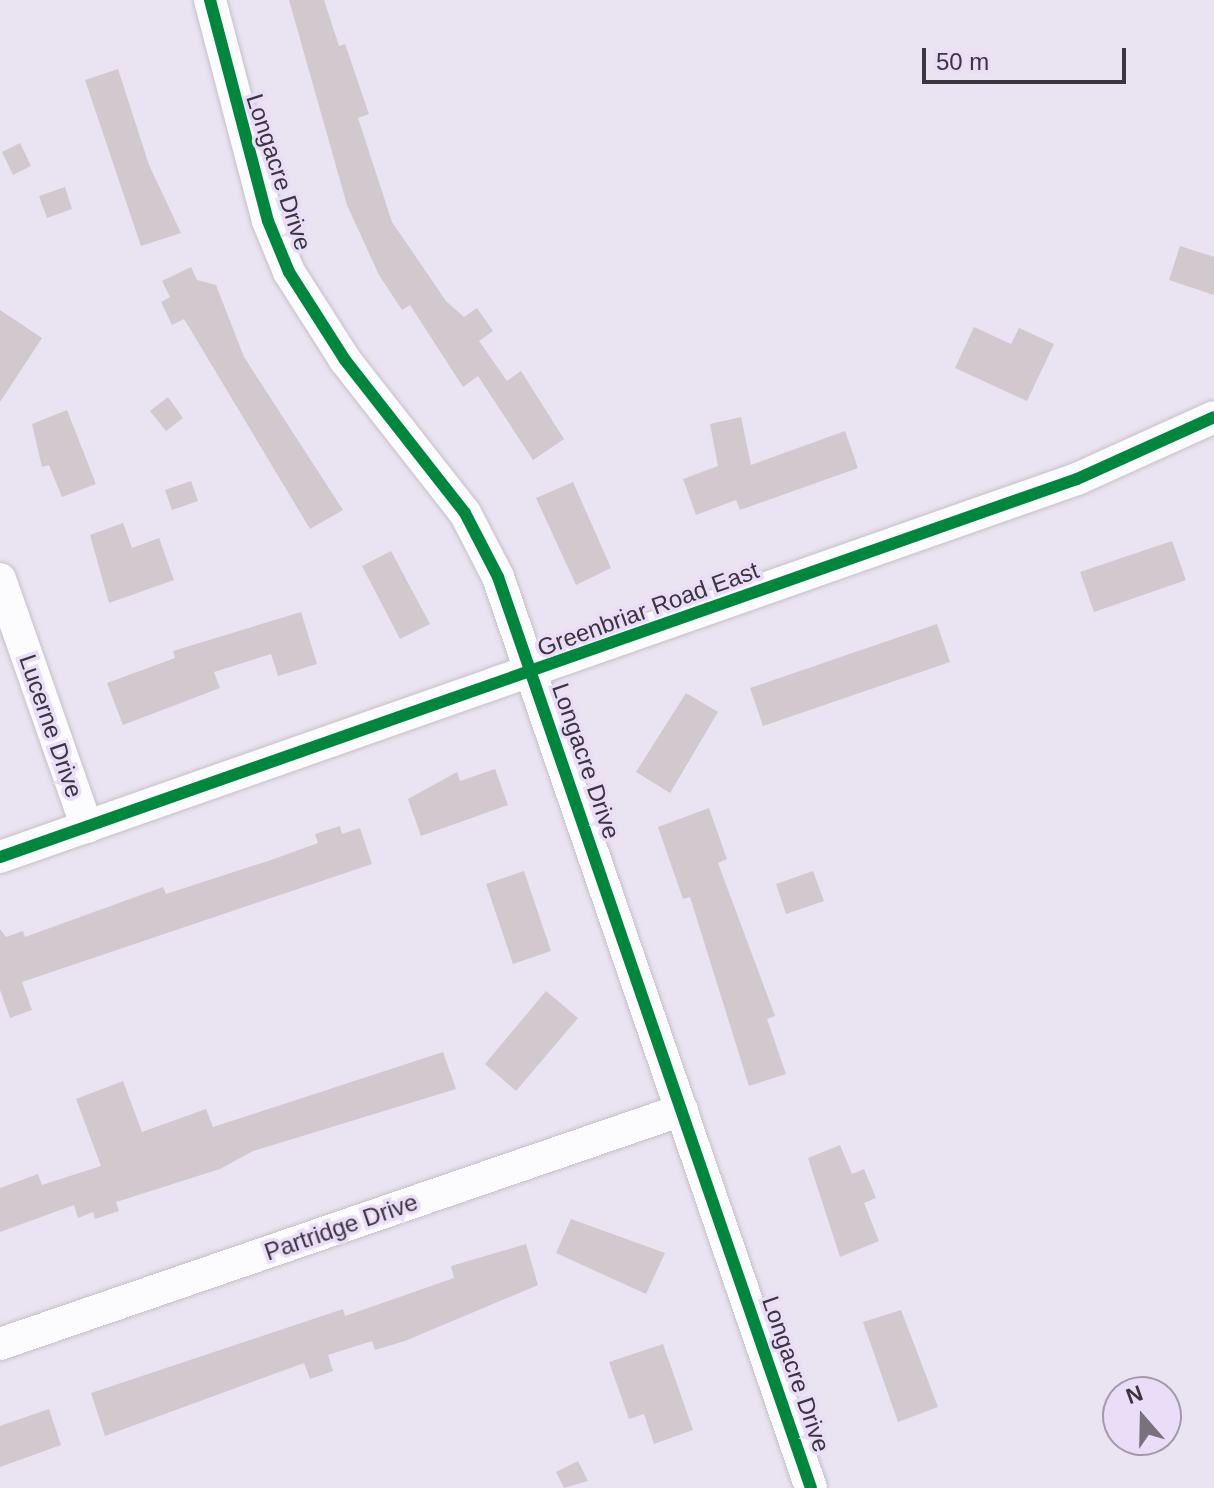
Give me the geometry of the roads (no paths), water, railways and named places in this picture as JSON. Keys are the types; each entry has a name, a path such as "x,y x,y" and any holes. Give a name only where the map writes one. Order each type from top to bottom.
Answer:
{"street":[{"name":"Longacre Drive","path":"210,0 268,221 289,272 345,360 482,538 533,674 811,1488"},
{"name":"Greenbriar Road East","path":"0,857 533,674 1077,479 1214,417"},
{"name":"Lucerne Drive","path":"0,579 87,827"},
{"name":"Partridge Drive","path":"0,1344 682,1110"}]}
